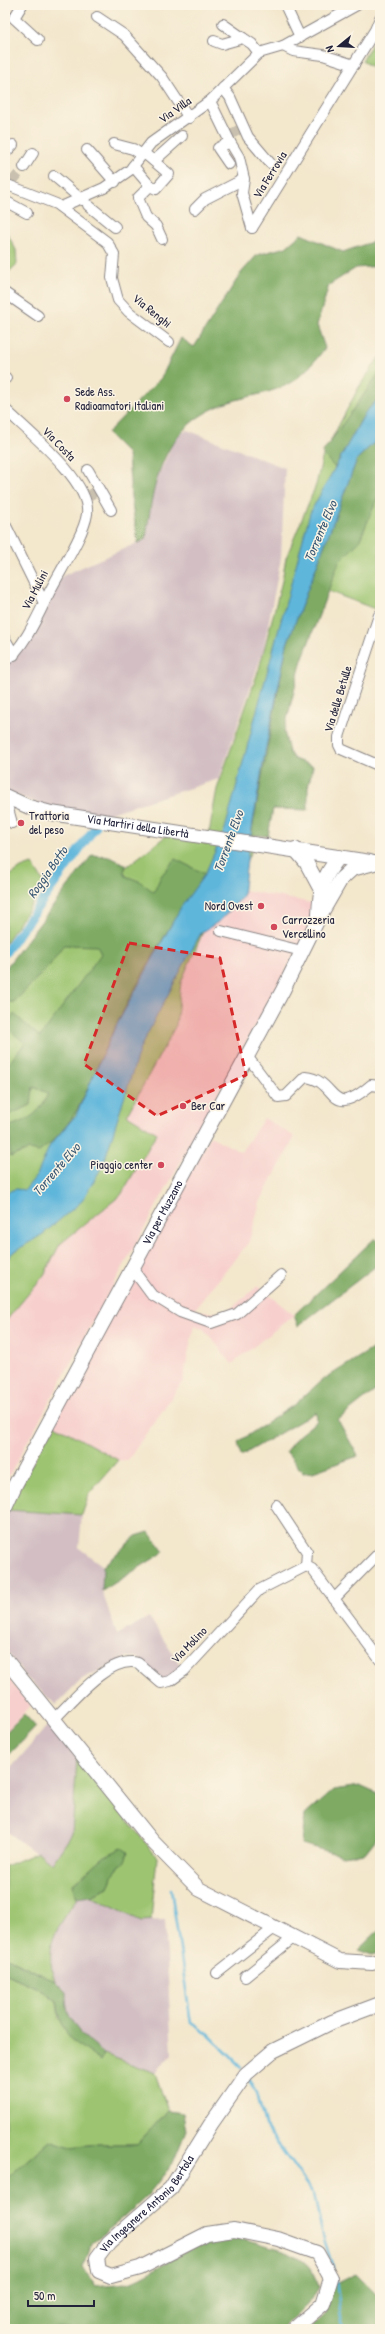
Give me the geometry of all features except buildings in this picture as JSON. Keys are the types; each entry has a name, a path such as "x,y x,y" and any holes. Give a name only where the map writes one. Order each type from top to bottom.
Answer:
{"street":[{"path":"22,5 14,18 38,40"},
{"path":"285,5 300,38"},
{"name":"Via Villa","path":"61,207 83,202 115,182 133,166 162,135 189,118 210,101 259,53 283,46 300,38 357,5"},
{"path":"97,17 124,35 162,77 189,118"},
{"name":"Via Ferrovia","path":"210,101 239,157 244,178 242,193 252,228 354,65 380,18"},
{"path":"223,24 252,44 259,53"},
{"path":"214,41 222,44 243,38"},
{"path":"283,46 293,51 323,55 354,65"},
{"path":"223,88 230,97 241,128 270,163"},
{"path":"154,161 182,136"},
{"path":"228,164 218,148 229,138"},
{"path":"114,144 133,149 143,154 169,174 156,189 150,186 133,166"},
{"path":"5,153 13,146"},
{"path":"87,150 115,182"},
{"path":"24,167 33,153"},
{"path":"54,176 83,202 115,227"},
{"path":"195,209 205,199 244,178"},
{"path":"9,184 61,207"},
{"path":"150,186 138,198 146,216 156,226 162,239"},
{"path":"5,201 26,213"},
{"name":"Via Renghi","path":"61,207 107,242 114,254 112,278 118,300 129,312 169,342"},
{"path":"5,293 38,316"},
{"name":"Via Costa","path":"5,409 62,463 91,494 83,528"},
{"path":"88,470 91,494 111,510"},
{"path":"5,524 44,603"},
{"name":"Via Mulini","path":"5,661 14,655 44,603 83,528"},
{"name":"Via delle Betulle","path":"379,615 339,737 339,744 341,749 380,766"},
{"path":"5,639 14,655"},
{"path":"5,797 12,823"},
{"name":"Via Martiri della Libertà","path":"5,797 29,807 51,813 295,849"},
{"path":"295,849 377,864"},
{"path":"295,849 306,862 320,888"},
{"path":"339,857 341,879"},
{"name":"Via per Muzzano","path":"319,917 320,888 325,875 339,857"},
{"name":"Via per Muzzano","path":"5,1507 14,1485 131,1267 283,990 319,917 341,879 352,869 377,864"},
{"path":"221,931 302,951"},
{"path":"247,1056 278,1097 286,1096 305,1077 315,1078 336,1099 347,1101 356,1097 371,1085 380,1086"},
{"path":"131,1267 151,1294 180,1312 211,1323 237,1314 281,1275"},
{"path":"276,1505 307,1552 306,1566 312,1569 380,1660"},
{"path":"334,1599 380,1552"},
{"name":"Via Molino","path":"54,1719 87,1685 112,1668 127,1663 138,1663 161,1683 170,1681 184,1671 259,1590 306,1566"},
{"path":"5,1659 30,1692 54,1719 152,1840 199,1889 273,1929 340,1961 372,1963 380,1961"},
{"path":"217,1973 273,1929"},
{"path":"245,1977 293,1938"},
{"name":"Via Ingegnere Antonio Bertola","path":"294,2329 323,2304 331,2278 317,2253 290,2244 234,2230 207,2234 140,2268 111,2276 99,2271 97,2258 108,2242 171,2188 211,2124 246,2074 273,2051 332,2022 380,2004"}],"highlighted area":[{"path":"129,943 220,958 246,1075 157,1116 84,1064"}],"shaded area":[{"path":"187,430 285,468 281,558 263,651 219,779 97,817 50,808 5,791 5,664 62,576 146,539 151,497 156,480 176,437"},
{"path":"244,890 317,904 307,931 5,1483 5,1262 201,933 243,896"},
{"path":"264,1118 295,1137 260,1202 249,1242 194,1310 224,1314 258,1286 294,1315 232,1364 204,1329 194,1325 183,1381 127,1461 118,1460 53,1424 210,1136 241,1152"},
{"path":"8,1510 82,1515 79,1548 103,1566 102,1591 117,1635 149,1617 182,1668 163,1681 137,1657 127,1657 80,1680 56,1705 24,1675 5,1649 5,1519"},
{"path":"5,1675 31,1705 5,1733"},
{"path":"48,1725 77,1758 72,1834 52,1865 5,1830 5,1775"},
{"path":"90,1896 141,1921 165,1920 172,2054 155,2073 104,2054 84,2037 74,2026 70,2017 66,2004 66,1992 55,1981 49,1964 51,1939 77,1898"}],"green space":[{"path":"380,30 380,72 362,61"},
{"path":"5,229 16,250 17,264 5,276"},
{"path":"301,234 343,252 380,239 380,266 356,268 329,285 317,325 325,348 298,378 277,389 236,400 212,409 193,421 178,436 167,453 159,472 153,492 146,539 138,543 131,497 128,454 107,433 161,378 181,338 194,347 241,273 257,255 286,247"},
{"path":"380,356 380,611 320,588 263,793 251,853 202,934 181,982 176,1025 127,1115 157,1133 121,1195 60,1244 44,1275 5,1322 5,976 68,890 102,855 125,868 167,835 207,844 217,789 259,669 282,581 286,558 316,485 323,455 359,387"},
{"path":"380,372 380,397 365,413 335,468 322,453"},
{"path":"380,437 380,492 359,542 339,562 302,660 284,731 289,752 294,759 313,766 308,787 308,810 273,809 268,836 251,835 287,644 357,459"},
{"path":"92,855 110,857 126,865 124,872 126,876 139,881 154,892 161,876 175,859 205,874 168,930 145,969 114,1029 84,1096 66,1126 54,1140 39,1152 29,1150 10,1157 10,1126 34,1115 42,1106 48,1093 33,1087 31,1105 6,1116 5,1068 25,1043 5,1026 14,1014 40,1037 101,954 97,946 64,945 49,966 14,1002 5,1002 5,969"},
{"path":"32,864 47,887 39,893 5,944 5,879 21,868"},
{"path":"375,1238 380,1243 380,1258 375,1267 298,1326 294,1315"},
{"path":"380,1344 380,1387 338,1420 358,1456 313,1472 303,1473 286,1451 298,1436 317,1421 316,1412 241,1456 238,1442 295,1404 321,1381"},
{"path":"53,1424 118,1460 89,1494 82,1515 8,1510"},
{"path":"149,1532 164,1552 102,1591 103,1566 136,1536"},
{"path":"24,1714 36,1727 5,1759 5,1733"},
{"path":"77,1758 157,1857 151,1920 141,1921 90,1896 108,1888 113,1874 125,1861 73,1884 77,1898 58,1928 51,1946 52,1968 55,1981 5,1957 5,1866 38,1852 52,1864 72,1834"},
{"path":"360,1786 380,1795 380,1834 365,1853 343,1856 302,1844 305,1815 333,1790"},
{"path":"122,1848 128,1852 125,1861 113,1874 108,1888 90,1896 77,1898 73,1884 105,1856"},
{"path":"380,1929 380,1953 372,1955 358,1950"},
{"path":"5,1957 55,1981 66,1992 68,2013 76,2028 104,2054 100,2061 70,2037 62,2023 57,2001 44,1991 5,1973"},
{"path":"5,1973 44,1991 57,2001 59,2019 100,2061 104,2054 155,2073 168,2111 137,2144 99,2144 70,2147 50,2140 5,2180"},
{"path":"168,2111 183,2113 186,2131 173,2163 147,2196 122,2219 91,2243 83,2267 96,2286 131,2282 205,2242 229,2238 247,2241 298,2257 312,2271 319,2286 311,2301 282,2329 5,2329 5,2180 50,2140 70,2147 99,2144 137,2144"},
{"path":"356,2274 380,2298 380,2329 309,2329 325,2314 334,2285"}],"water":[{"name":"Torrente Elvo","path":"380,397 380,437 357,459 287,644 265,752 248,851 243,896 221,920 201,933 183,966 140,1048 103,1165 82,1201 43,1234 12,1253 5,1262 5,1193 15,1189 25,1190 37,1175 50,1145 76,1115 114,1030 181,907 205,874 225,829 310,513 365,413"}],"waterway":[{"name":"Roggia Botto","path":"5,953 96,826"},
{"path":"171,1889 191,2023 208,2034 241,2067"},
{"path":"248,2079 257,2093 265,2126 314,2195 322,2232 333,2268"},
{"path":"336,2280 344,2329"}],"tunnel":[{"path":"230,135 240,129"},
{"path":"12,182 24,167"},
{"path":"87,497 95,492"}],"place":[{"name":"Sede Ass. Radioamatori Italiani","path":"67,399"},
{"name":"Trattoria del peso","path":"21,823"},
{"name":"Nord Ovest","path":"261,906"},
{"name":"Carrozzeria Vercellino","path":"274,927"},
{"name":"Ber Car","path":"183,1106"},
{"name":"Piaggio center","path":"161,1165"}]}
